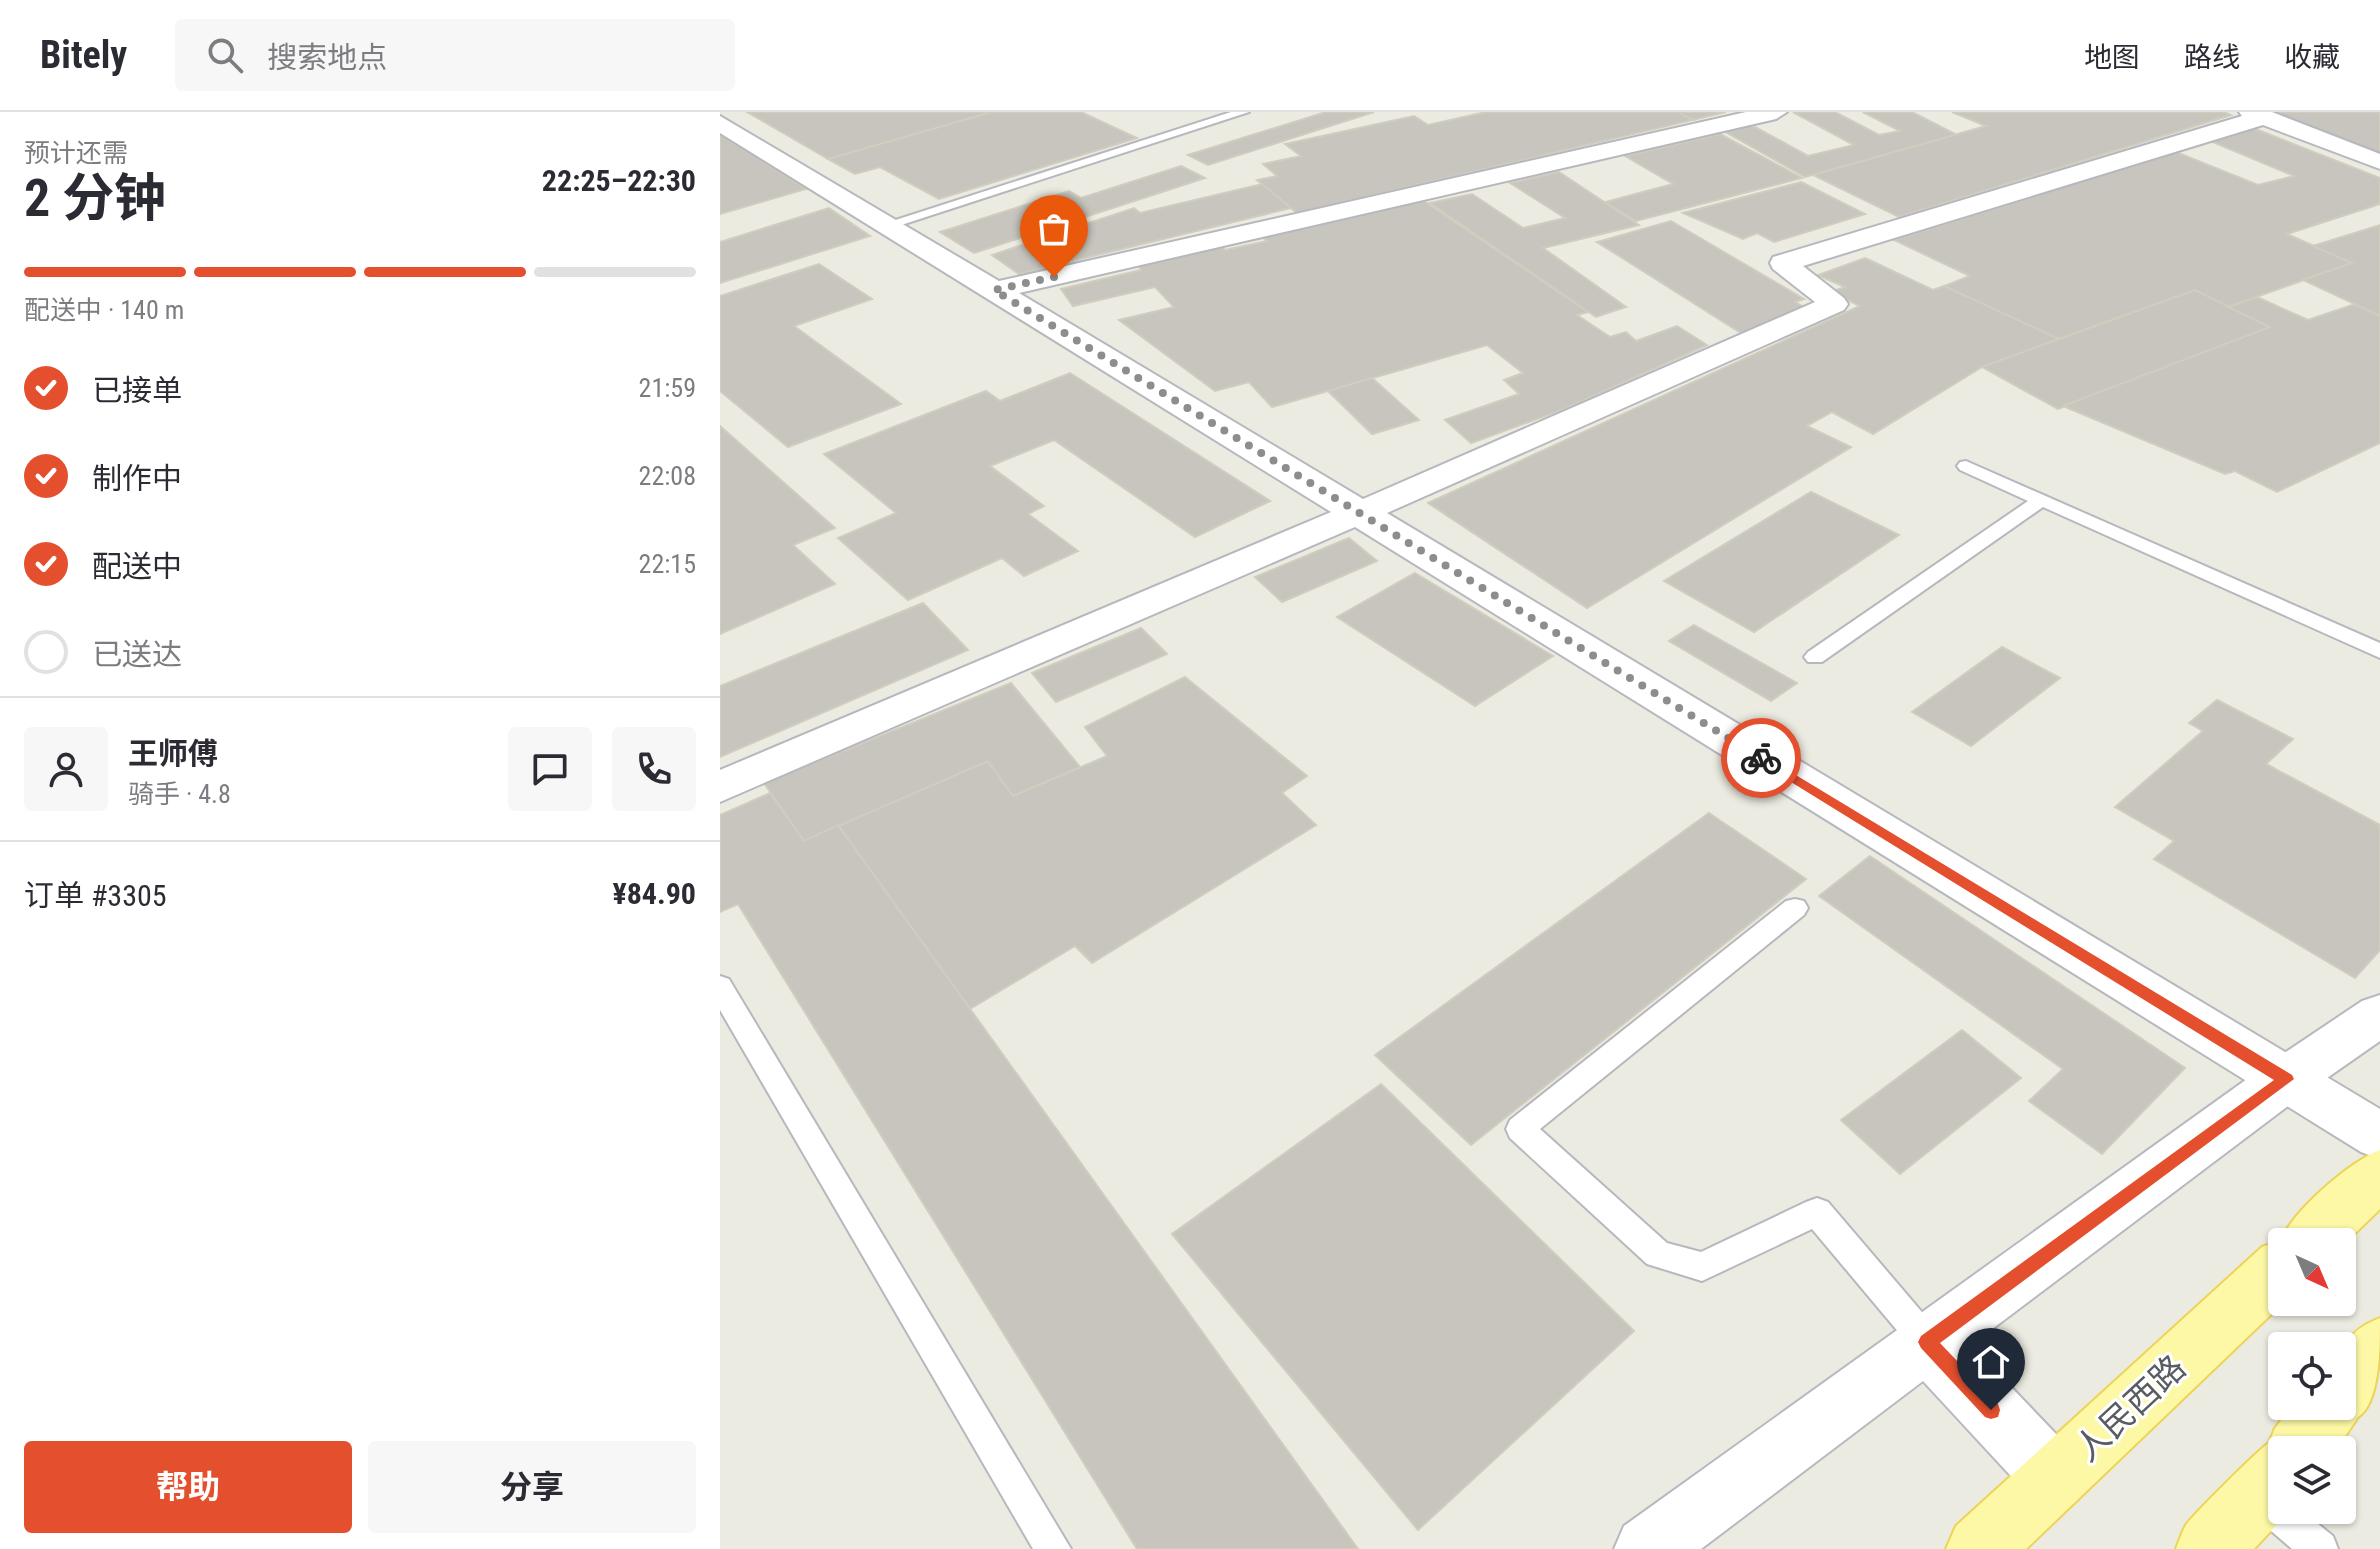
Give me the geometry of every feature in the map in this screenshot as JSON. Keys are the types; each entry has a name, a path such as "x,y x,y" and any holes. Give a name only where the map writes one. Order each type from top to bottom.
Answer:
{"main road":[{"path":"2323,1228 2380,1174"},
{"name":"人民西路","path":"1979,1549 2268,1279"},
{"path":"2356,1376 2380,1346"},
{"path":"2308,1436 2321,1420"},
{"path":"2209,1549 2268,1486"}],"street":[{"path":"994,290 1776,112"},
{"path":"720,787 1359,513 1834,304 1783,263 2257,115 2380,162"},
{"path":"720,123 2380,1136"},
{"path":"1656,1547 1927,1342 2286,1079 2380,1015"},
{"path":"1927,1342 2055,1478"}],"lane":[{"path":"887,225 1243,112"},
{"path":"1966,466 2380,651"},
{"path":"1815,657 2041,500"},
{"path":"1795,908 1520,1129 1658,1254 1702,1267 1817,1212 1927,1342"},
{"path":"720,986 1053,1549"},
{"path":"2301,1524 2320,1549"}],"building":[{"path":"747,112 992,112 828,159"},
{"path":"992,112 1081,112 1137,138 939,199 880,167 855,174 828,159"},
{"path":"1326,112 1374,112 1208,165 1188,155"},
{"path":"1486,112 1678,112 1693,120 1297,213 1257,180 1277,176 1263,164 1301,156 1285,144 1414,116 1428,125"},
{"path":"1678,112 1726,112 1693,120"},
{"path":"1793,112 1835,112 1879,135 1900,131 1863,112 1912,112 1957,135 1805,177 1720,129 1748,123 1808,156 1854,145"},
{"path":"1952,112 2224,112 2231,115 1899,217 1813,175 1986,126"},
{"path":"2272,112 2380,112 2380,155"},
{"path":"2253,128 2380,178 2380,204 2287,234 2352,263 2228,307 2195,290 2059,339 1944,286 1970,276 1894,240 2176,152 2258,185 2294,176 2210,141"},
{"path":"720,134 806,189 720,214"},
{"path":"1720,134 1802,178 1636,221 1605,202 1673,184 1625,156"},
{"path":"1181,166 1205,178 974,253 940,232 1069,191 1081,198"},
{"path":"1559,172 1639,225 1543,248 1626,307 1596,317 1430,203 1472,194 1523,228 1565,218 1510,183"},
{"path":"1801,182 1865,214 1774,242 1757,233 1743,239 1683,213"},
{"path":"1262,184 1291,208 1019,274 992,255 1134,208 1140,213"},
{"path":"1418,197 1588,312 1577,315 1610,337 1626,332 1636,341 1677,326 1707,345 1562,410 1471,443 1445,420 1519,394 1504,380 1523,373 1487,345 1272,407 1249,382 1215,391 1119,320 1174,307 1155,287 1073,306 1061,289 1141,270 1137,262 1218,243 1225,250 1267,241 1259,234"},
{"path":"829,208 870,236 720,283 720,242"},
{"path":"1671,221 1804,299 1795,302 1811,311 1749,338 1597,242"},
{"path":"2380,225 2380,316 2303,280 2352,263 2313,246"},
{"path":"1865,258 1933,290 1944,286 2059,339 1982,367 1873,434 1832,412 1807,426 1851,447 1587,608 1428,503 1860,306 1831,292 1845,287 1818,275"},
{"path":"819,264 872,299 794,326 901,404 788,447 720,391 720,296"},
{"path":"2195,290 2270,327 2058,409 1982,367"},
{"path":"2257,297 2308,320 2355,304 2380,316 2380,443 2277,492 2235,471 2225,474 2063,406 2270,327 2228,307"},
{"path":"1070,373 1270,501 1195,537 1054,440 990,466 1044,506 1028,514 1078,551 1024,576 1002,558 908,600 838,538 896,513 824,454 986,391 1000,401"},
{"path":"1372,378 1419,420 1372,434 1328,391"},
{"path":"720,426 835,528 793,545 835,584 720,634"},
{"path":"1811,492 1899,535 1754,632 1664,581"},
{"path":"1349,538 1377,561 1282,602 1255,577"},
{"path":"1415,573 1553,656 1475,706 1337,617"},
{"path":"923,603 968,650 720,757 720,686"},
{"path":"1694,625 1797,683 1771,701 1669,641"},
{"path":"1141,628 1167,654 1056,702 1032,673"},
{"path":"2002,647 2060,678 1971,746 1912,712"},
{"path":"1185,677 1307,776 1282,793 1316,825 1092,963 1075,946 970,1009 838,825 988,761 1013,796 1107,756 1085,727"},
{"path":"1011,683 1080,767 1013,796 988,761 804,841 764,783"},
{"path":"2217,700 2293,739 2266,764 2380,825 2380,950 2355,978 2154,859 2174,841 2115,807 2203,731 2189,723"},
{"path":"770,793 804,841 838,825 1358,1549 1137,1549 738,904 720,912 720,815"},
{"path":"1709,813 1806,879 1471,1145 1375,1055"},
{"path":"1870,856 2185,1068 2102,1154 2029,1101 2063,1069 1819,896"},
{"path":"1962,1030 2021,1078 1900,1174 1841,1120"},
{"path":"1381,1084 1634,1331 1418,1530 1172,1234"}],"way so far":[{"path":"1054,277 994,290 1761,758"}],"route":[{"path":"1761,758 2286,1079 1927,1342 1991,1410"}]}
